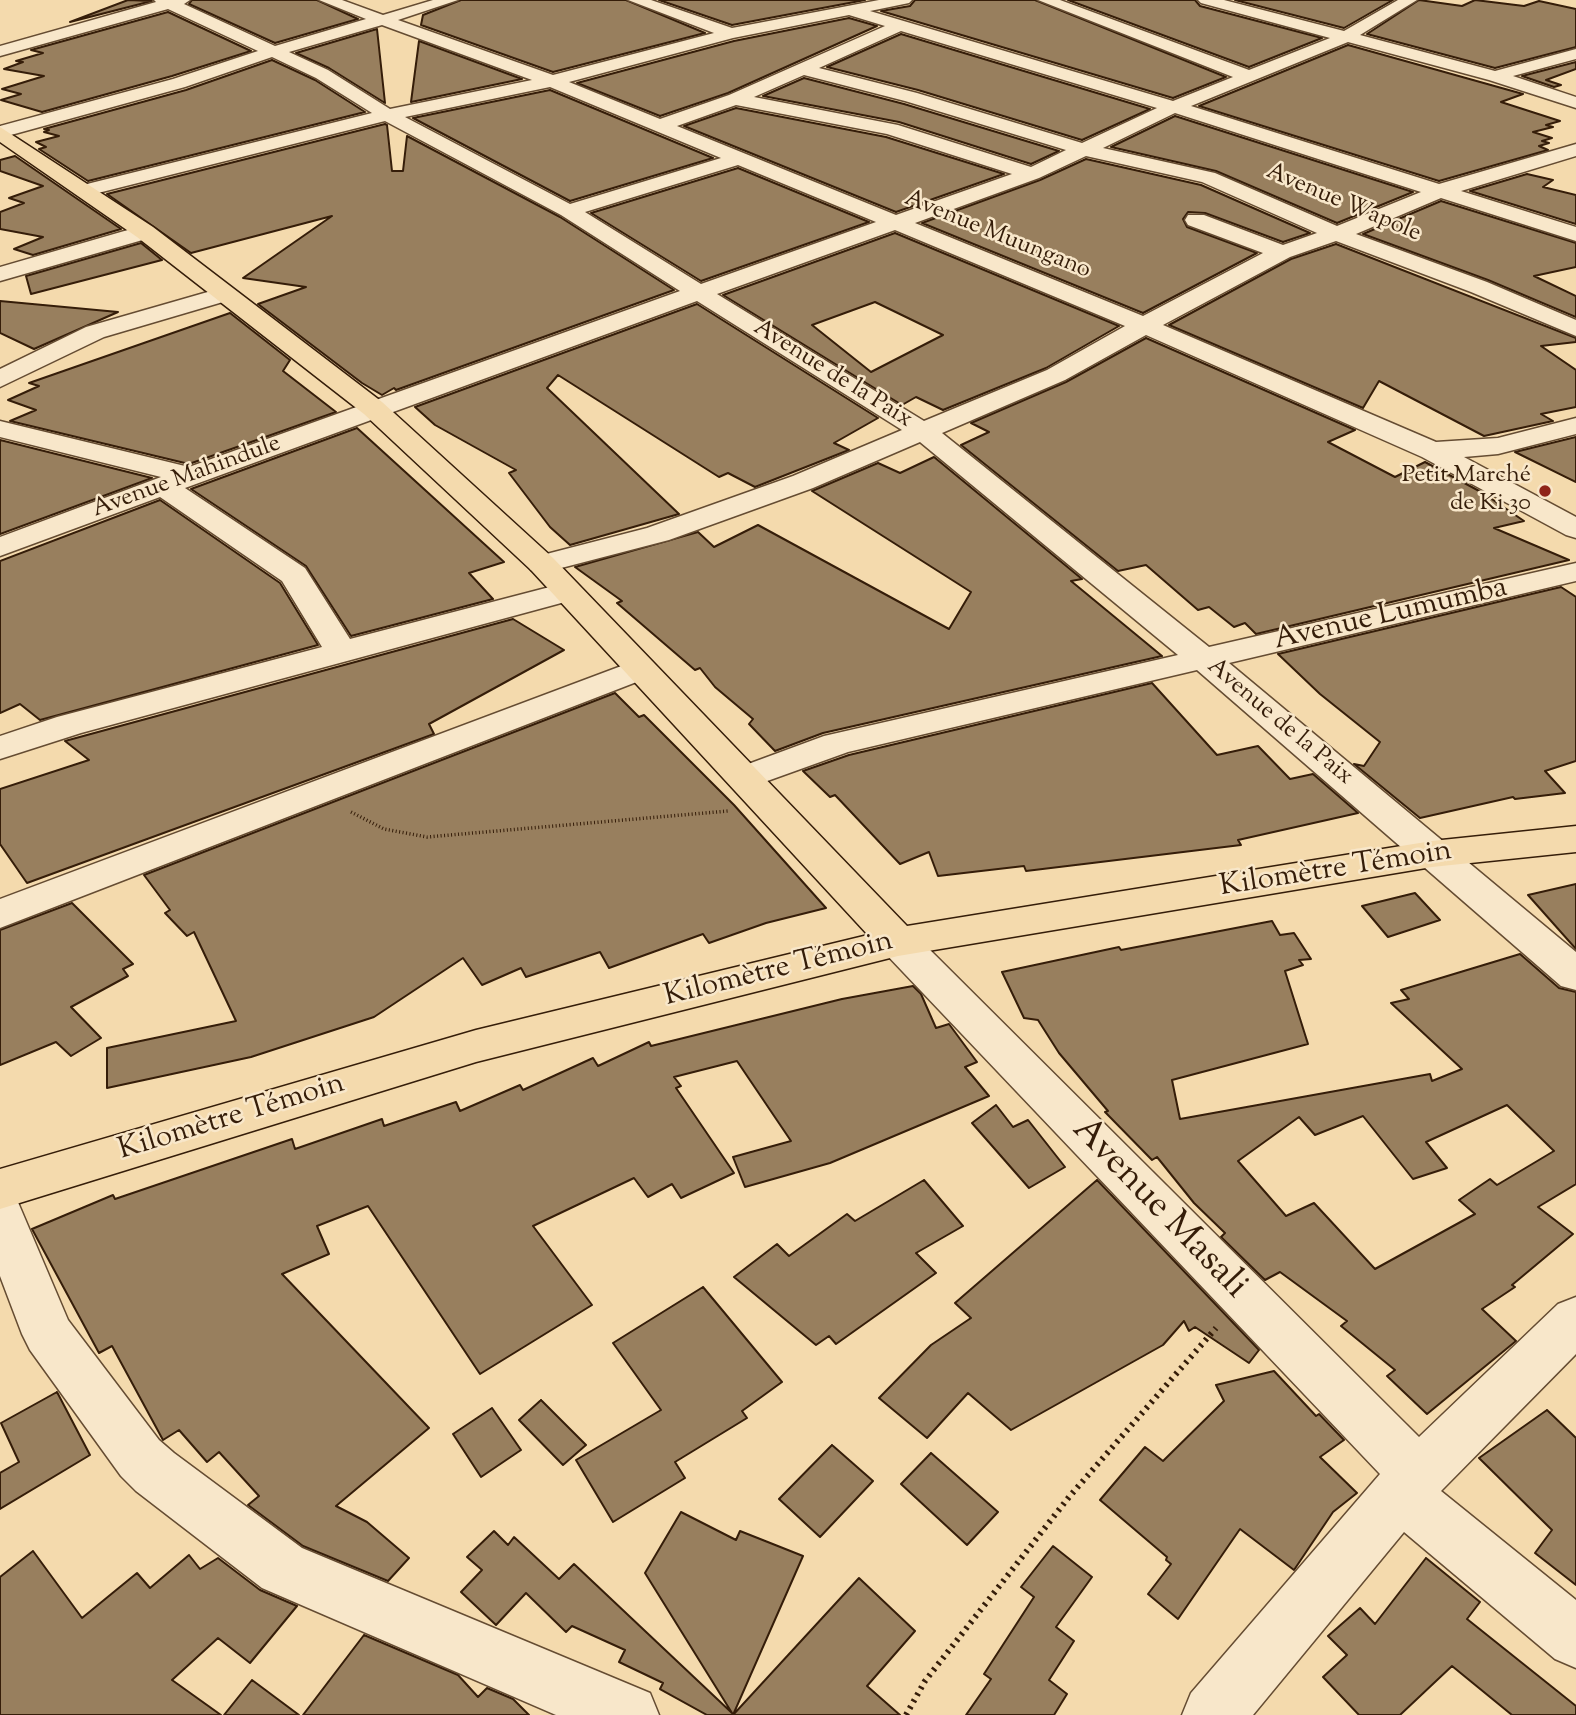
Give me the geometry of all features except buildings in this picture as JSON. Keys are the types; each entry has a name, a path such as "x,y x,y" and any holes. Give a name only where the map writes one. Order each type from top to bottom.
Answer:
{"main road":[{"path":"0,133 145,232 373,408 542,564 565,592 774,808 898,942"},
{"name":"Kilomètre Témoin","path":"0,1189 476,1046 898,942 1432,854 1576,839"}],"street":[{"name":"Avenue Muungano","path":"327,0 552,81 1146,326 1432,451 1576,529"},
{"path":"0,133 179,83 272,52 450,0"},
{"path":"636,0 731,33"},
{"path":"815,0 1174,107 1576,234"},
{"path":"86,190 387,115 552,81 731,33 904,0"},
{"path":"1046,0 1250,77"},
{"path":"1206,0 1495,76 1576,103"},
{"name":"Avenue Mahindule","path":"0,547 373,408 1032,174 1174,107 1344,38 1409,0"},
{"path":"0,51 172,1"},
{"name":"Avenue de la Paix","path":"172,1 322,74 387,115 568,211 925,433 1206,661 1576,975"},
{"path":"661,125 734,99 898,26"},
{"path":"1495,76 1576,54"},
{"name":"Avenue Wapole","path":"802,69 911,97 1082,149 1208,177 1337,234 1479,287 1576,329"},
{"path":"734,99 901,132 1032,174"},
{"path":"542,564 658,534 803,482 925,433 1056,374 1234,275 1282,253 1337,234 1442,190 1576,150"},
{"path":"568,211 740,158"},
{"path":"1196,220 1282,253"},
{"path":"0,274 145,232"},
{"path":"0,379 95,332 225,294"},
{"path":"1432,451 1498,446 1576,426"},
{"path":"0,429 178,482 294,575 342,652"},
{"name":"Avenue Lumumba","path":"744,778 837,744 1206,661 1391,614 1576,572"},
{"path":"0,748 69,725 565,592"},
{"path":"0,914 640,669"},
{"name":"Avenue Masali","path":"898,942 1248,1305 1409,1485 1576,1638"},
{"path":"0,1214 48,1334 140,1458 155,1472 282,1568 628,1715"},
{"path":"1213,1715 1409,1485 1576,1320"}],"path":[{"path":"313,792 384,829 427,837 774,808"},
{"path":"906,1715 925,1681 1069,1497 1209,1333 1248,1305"}],"place":[{"name":"Petit Marché de Ki 30","path":"1545,491"}]}
